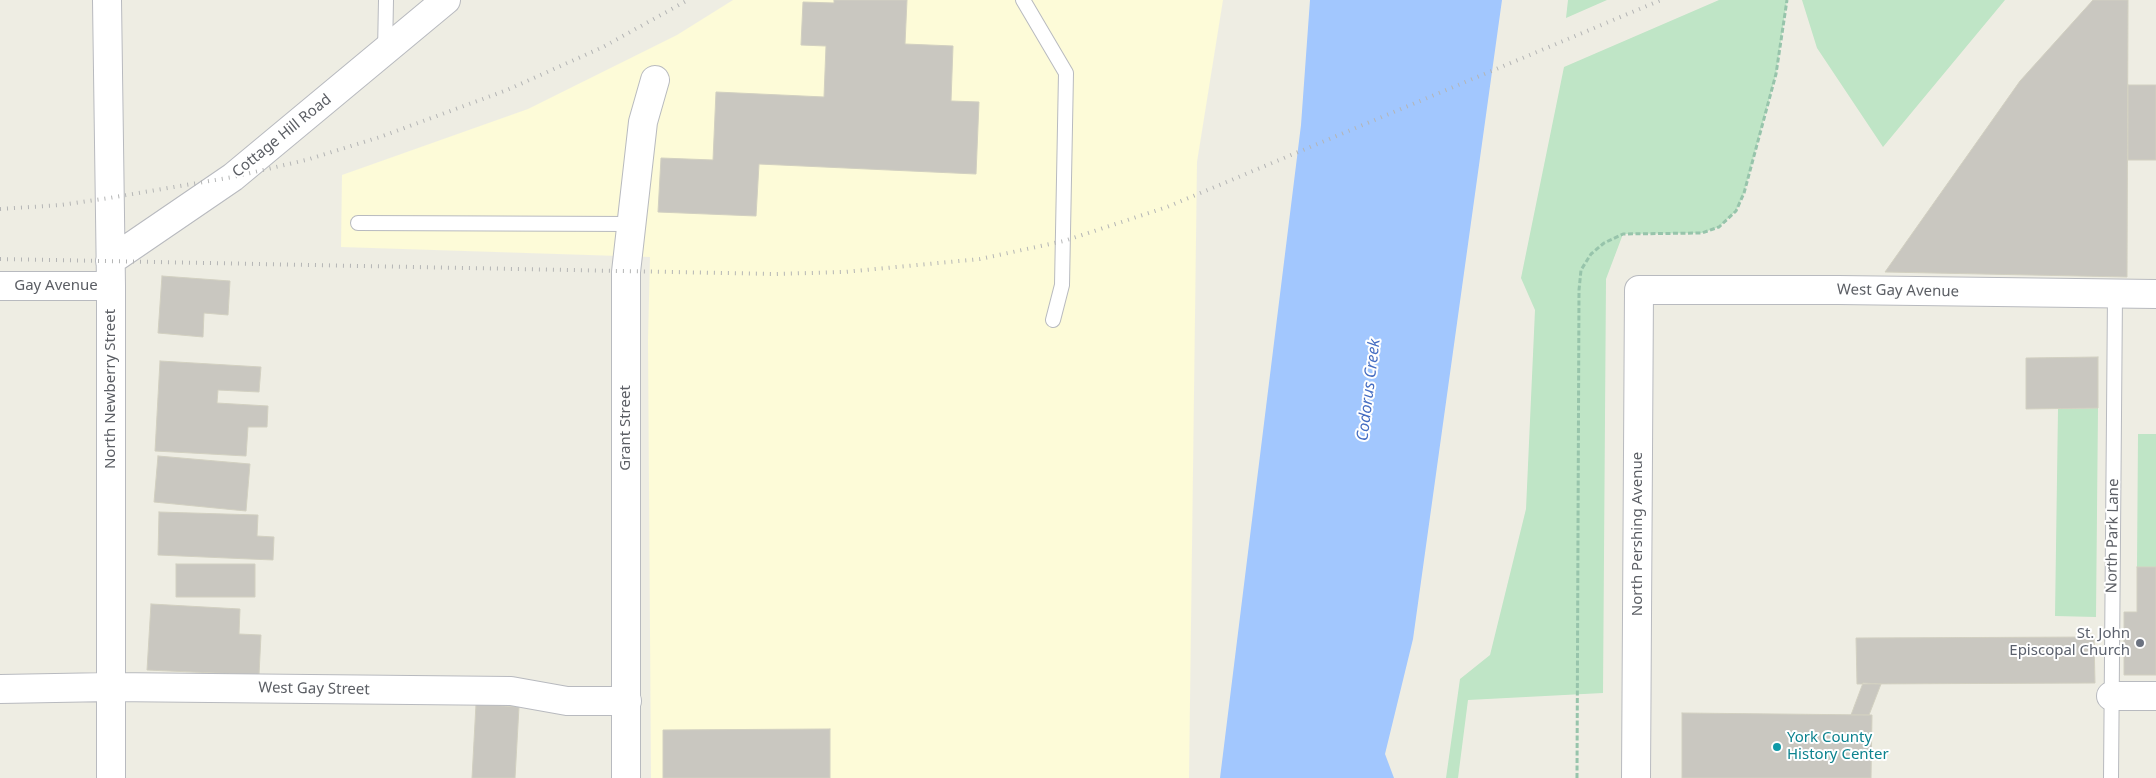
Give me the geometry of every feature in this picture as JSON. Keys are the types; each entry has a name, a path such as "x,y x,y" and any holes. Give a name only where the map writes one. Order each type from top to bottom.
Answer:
{"street":[{"name":"North Newberry Street","path":"106,0 111,273 110,778"},
{"name":"Cottage Hill Road","path":"111,273 232,177 446,0"},
{"name":"Grant Street","path":"626,778 626,272 643,122 655,80"},
{"name":"Gay Avenue","path":"0,286 111,273"},
{"name":"West Gay Avenue","path":"1639,290 1838,290 2156,294"},
{"name":"North Pershing Avenue","path":"1636,778 1639,290"},
{"name":"West Gay Street","path":"0,689 110,687 511,691 566,700 627,700"},
{"path":"2111,696 2156,696"}],"lane":[{"path":"385,52 386,0"},
{"path":"1025,1 1066,73 1062,276 1053,320"},
{"path":"358,223 631,224"},
{"name":"North Park Lane","path":"2111,778 2115,294"}],"shaded area":[{"path":"733,0 1223,0 1197,162 1189,778 651,778 648,340 650,257 341,247 342,175 528,109 677,35"}],"green space":[{"path":"1568,0 1607,0 1566,18"},
{"path":"1719,0 1787,0 1776,74 1744,193 1736,211 1719,227 1702,233 1623,234 1606,279 1603,693 1468,700 1458,778 1446,778 1460,679 1490,655 1526,509 1535,310 1521,278 1564,67"},
{"path":"1802,0 2005,0 1883,147 1817,48"},
{"path":"2098,408 2096,617 2055,616 2058,409"},
{"path":"2138,434 2156,434 2156,567 2137,567"}],"water":[{"name":"Codorus Creek","path":"1310,0 1502,0 1413,639 1385,754 1394,778 1220,778 1301,125"}],"building":[{"path":"834,0 907,0 905,44 953,46 951,101 979,102 976,174 759,164 756,216 658,212 661,158 713,160 716,92 824,97 826,46 801,45 803,2 834,3"},
{"path":"2093,0 2128,0 2127,277 1885,272 2020,81"},
{"path":"2128,85 2156,85 2156,160 2128,160"},
{"path":"162,276 230,281 228,315 204,313 203,337 158,333"},
{"path":"2098,357 2098,408 2026,409 2026,358"},
{"path":"160,361 261,367 259,392 218,390 217,403 268,406 267,427 248,427 246,456 155,451"},
{"path":"158,456 250,464 246,511 154,502"},
{"path":"159,512 258,515 257,536 274,537 273,560 158,555"},
{"path":"176,564 255,564 255,597 176,597"},
{"name":"St. John Episcopal Church","path":"2137,567 2156,567 2156,675 2124,675 2124,612 2137,612"},
{"path":"151,604 240,609 239,634 261,635 259,675 147,670"},
{"path":"2094,637 2095,683 1857,684 1856,638"},
{"path":"1863,683 1881,684 1869,715 1851,715"},
{"path":"476,704 519,707 515,778 472,778"},
{"name":"York County History Center","path":"1682,713 1872,715 1871,778 1682,778"},
{"path":"830,729 830,778 663,778 663,730"}],"railway":[{"path":"0,209 61,205 109,198 233,177 306,160 380,137 507,90 603,47 688,0"},
{"path":"0,259 776,274 844,272 980,259 1064,241 1167,207 1661,0"}],"place":[{"name":"St. John Episcopal Church","path":"2140,643"},
{"name":"York County History Center","path":"1777,747"}]}
